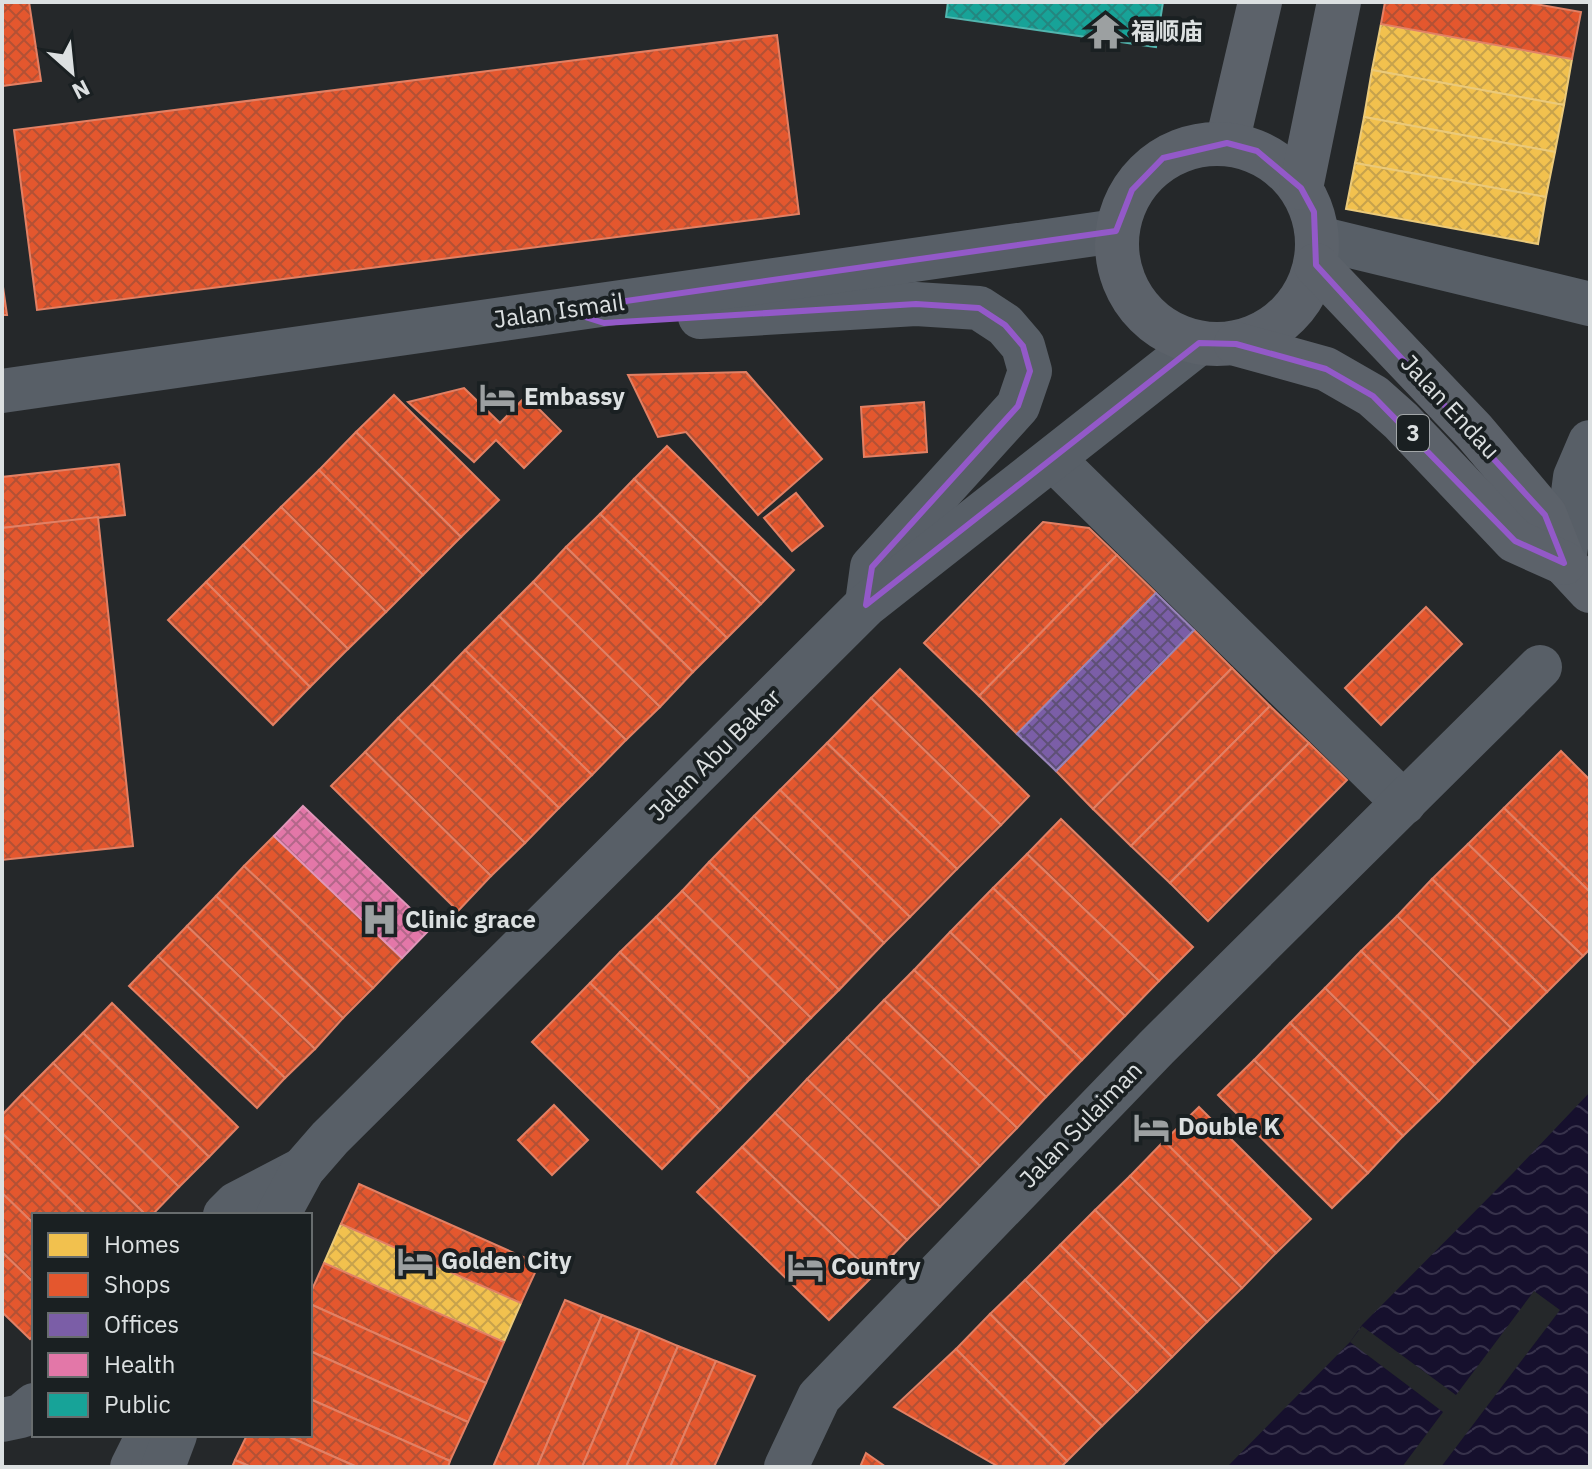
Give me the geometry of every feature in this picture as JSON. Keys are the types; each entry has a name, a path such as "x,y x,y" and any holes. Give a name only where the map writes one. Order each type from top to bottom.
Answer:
{"highway":[{"path":"1227,143 1260,2"},
{"path":"1301,188 1339,2"},
{"name":"3","path":"1217,343 1165,330 1141,312 1125,287 1117,260 1116,231 1122,209 1147,172 1163,158 1205,144 1227,143 1257,151 1284,167 1301,188 1314,212 1317,252"},
{"path":"1217,343 1272,329 1301,301 1317,252"},
{"name":"Jalan Endau","path":"1317,252 1545,515 1577,577"},
{"name":"Jalan Endau","path":"1217,343 1326,369 1373,396 1401,421 1515,541 1577,577"}],"street":[{"name":"Jalan Ismail","path":"2,391 1116,231"},
{"path":"1317,252 1590,304"},
{"path":"563,310 604,323 916,304 979,308 1005,325 1023,346 1030,371 1018,406 872,567 866,605"},
{"name":"Jalan Abu Bakar","path":"279,1213 303,1169 330,1138 866,605 1053,459 1217,343"},
{"path":"1577,577 1575,477 1590,442"},
{"path":"1053,459 1404,803"},
{"name":"Jalan Sulaiman","path":"786,1467 819,1397 1157,1047 1540,667"},
{"path":"227,1213 236,1204 303,1169"},
{"path":"2,1420 21,1416 32,1407"},
{"path":"132,1467 147,1437"},
{"path":"163,1467 174,1437"}],"highlighted area":[{"path":"1227,143 1257,151 1301,188 1314,212 1316,265 1545,515 1564,563 1515,541 1373,396 1326,369 1236,344 1199,343 866,605 872,567 1018,406 1030,371 1023,346 1005,325 979,308 916,304 604,323 563,310 1116,231 1132,190 1163,158"}],"water":[{"path":"1590,1092 1590,1467 1227,1467 1350,1342 1362,1325"}],"pier":[{"path":"1534,1291 1560,1310 1441,1467 1402,1467 1443,1412 1350,1342 1362,1326 1456,1395"}],"building: Homes":[{"path":"1381,24 1572,59 1564,105 1372,70"},
{"path":"1372,70 1564,105 1555,152 1364,117"},
{"path":"1364,117 1555,152 1546,197 1355,163"},
{"path":"1355,163 1546,197 1538,244 1346,209"},
{"path":"341,1224 521,1303 504,1342 324,1263"}],"building: Shops":[{"path":"2,2 29,2 41,81 2,86"},
{"path":"1385,2 1524,2 1581,12 1572,59 1381,24"},
{"path":"777,35 799,214 37,310 14,130"},
{"path":"2,280 7,315 2,315"},
{"path":"746,372 822,459 758,515 686,432 658,437 628,375"},
{"path":"464,388 500,423 526,396 561,431 524,468 496,440 474,462 408,402"},
{"path":"394,395 499,500 461,537 356,432"},
{"path":"924,402 927,452 864,457 861,407"},
{"path":"356,432 461,537 423,575 319,470"},
{"path":"667,446 794,570 761,604 634,479"},
{"path":"119,464 125,515 2,528 2,477"},
{"path":"319,470 423,575 386,612 281,507"},
{"path":"634,479 761,604 727,638 600,514"},
{"path":"796,493 823,526 792,551 764,518"},
{"path":"281,507 386,612 348,649 243,545"},
{"path":"600,514 727,638 693,672 566,547"},
{"path":"98,517 133,846 2,860 2,528"},
{"path":"1043,522 1089,528 1117,555 979,696 924,643"},
{"path":"243,545 348,649 310,687 206,582"},
{"path":"566,547 693,672 660,707 533,582"},
{"path":"1117,555 1156,593 1017,734 979,696"},
{"path":"206,582 310,687 273,725 168,620"},
{"path":"533,582 660,707 626,740 499,616"},
{"path":"1426,607 1462,644 1381,725 1345,688"},
{"path":"499,616 626,740 592,775 465,650"},
{"path":"1194,630 1232,668 1093,809 1056,771"},
{"path":"465,650 592,775 559,808 432,684"},
{"path":"1232,668 1270,706 1131,846 1093,809"},
{"path":"900,669 1029,796 1001,825 871,698"},
{"path":"432,684 559,808 525,843 398,718"},
{"path":"871,698 1001,825 957,869 827,743"},
{"path":"1270,706 1309,743 1170,883 1131,846"},
{"path":"398,718 525,843 491,876 365,752"},
{"path":"827,743 957,869 910,917 780,790"},
{"path":"1309,743 1347,780 1208,921 1170,883"},
{"path":"1561,751 1590,780 1590,892 1504,808"},
{"path":"365,752 491,876 458,911 331,786"},
{"path":"780,790 910,917 884,943 754,816"},
{"path":"1504,808 1590,892 1590,949 1583,956 1468,844"},
{"path":"754,816 884,943 839,990 709,862"},
{"path":"1061,819 1193,947 1159,981 1027,854"},
{"path":"274,836 402,958 373,988 244,866"},
{"path":"1468,844 1583,956 1547,992 1432,879"},
{"path":"1027,854 1159,981 1125,1016 993,888"},
{"path":"709,862 839,990 811,1018 682,891"},
{"path":"244,866 373,988 343,1018 216,896"},
{"path":"1432,879 1547,992 1511,1028 1397,916"},
{"path":"993,888 1125,1016 1082,1060 950,932"},
{"path":"682,891 811,1018 785,1044 656,917"},
{"path":"216,896 343,1018 315,1049 187,926"},
{"path":"1397,916 1511,1028 1475,1064 1361,951"},
{"path":"656,917 785,1044 750,1079 620,952"},
{"path":"187,926 315,1049 285,1078 158,956"},
{"path":"950,932 1082,1060 1046,1097 914,970"},
{"path":"1361,951 1475,1064 1439,1101 1325,988"},
{"path":"620,952 750,1079 720,1110 590,983"},
{"path":"158,956 285,1078 257,1108 129,986"},
{"path":"914,970 1046,1097 1017,1128 884,1000"},
{"path":"590,983 720,1110 662,1169 532,1042"},
{"path":"1325,988 1439,1101 1403,1136 1290,1023"},
{"path":"884,1000 1017,1128 980,1166 847,1038"},
{"path":"112,1003 238,1127 209,1157 83,1033"},
{"path":"1290,1023 1403,1136 1368,1173 1254,1060"},
{"path":"83,1033 209,1157 179,1187 53,1063"},
{"path":"847,1038 980,1166 940,1207 807,1079"},
{"path":"1254,1060 1368,1173 1332,1208 1218,1095"},
{"path":"53,1063 179,1187 154,1213 144,1213 22,1094"},
{"path":"807,1079 940,1207 907,1240 775,1113"},
{"path":"22,1094 144,1213 84,1213 2,1133 2,1115"},
{"path":"554,1105 588,1140 552,1175 518,1140"},
{"path":"1199,1107 1311,1219 1276,1253 1164,1141"},
{"path":"775,1113 907,1240 874,1275 742,1147"},
{"path":"2,1133 84,1213 32,1213 32,1222 2,1193"},
{"path":"1164,1141 1276,1253 1242,1288 1130,1176"},
{"path":"742,1147 874,1275 829,1320 697,1192"},
{"path":"1130,1176 1242,1288 1207,1322 1095,1210"},
{"path":"359,1184 539,1264 521,1303 341,1224"},
{"path":"2,1193 32,1222 32,1281 2,1252"},
{"path":"1095,1210 1207,1322 1172,1357 1060,1245"},
{"path":"1060,1245 1172,1357 1137,1392 1025,1280"},
{"path":"2,1252 32,1281 32,1337 30,1339 2,1312"},
{"path":"324,1263 504,1342 486,1383 312,1305 312,1290"},
{"path":"1025,1280 1137,1392 1102,1426 990,1314"},
{"path":"565,1300 602,1315 537,1467 493,1467"},
{"path":"312,1305 486,1383 468,1422 312,1352"},
{"path":"990,1314 1102,1426 1067,1461 956,1349"},
{"path":"602,1315 640,1330 582,1467 537,1467"},
{"path":"640,1330 678,1346 626,1467 582,1467"},
{"path":"678,1346 716,1361 670,1467 626,1467"},
{"path":"956,1349 1067,1461 1061,1467 999,1467 894,1407"},
{"path":"312,1352 468,1422 450,1461 312,1400"},
{"path":"716,1361 755,1376 714,1467 670,1467"},
{"path":"312,1400 450,1461 448,1467 357,1467 290,1437 312,1437"},
{"path":"246,1437 290,1437 357,1467 251,1467 235,1460"},
{"path":"866,1453 886,1467 860,1467"},
{"path":"235,1460 251,1467 232,1467"}],"building: Offices":[{"path":"1156,593 1194,630 1056,771 1017,734"}],"building: Health":[{"path":"303,806 431,928 402,958 274,836"}],"building: Public":[{"name":"福顺庙","path":"948,2 1163,2 1156,47 946,17"}],"place":[{"name":"福顺庙","path":"1105,32"},
{"name":"Embassy","path":"498,397"},
{"name":"Clinic grace","path":"379,920"},
{"name":"Double K","path":"1152,1127"},
{"name":"Golden City","path":"415,1261"},
{"name":"Country","path":"805,1267"}]}
